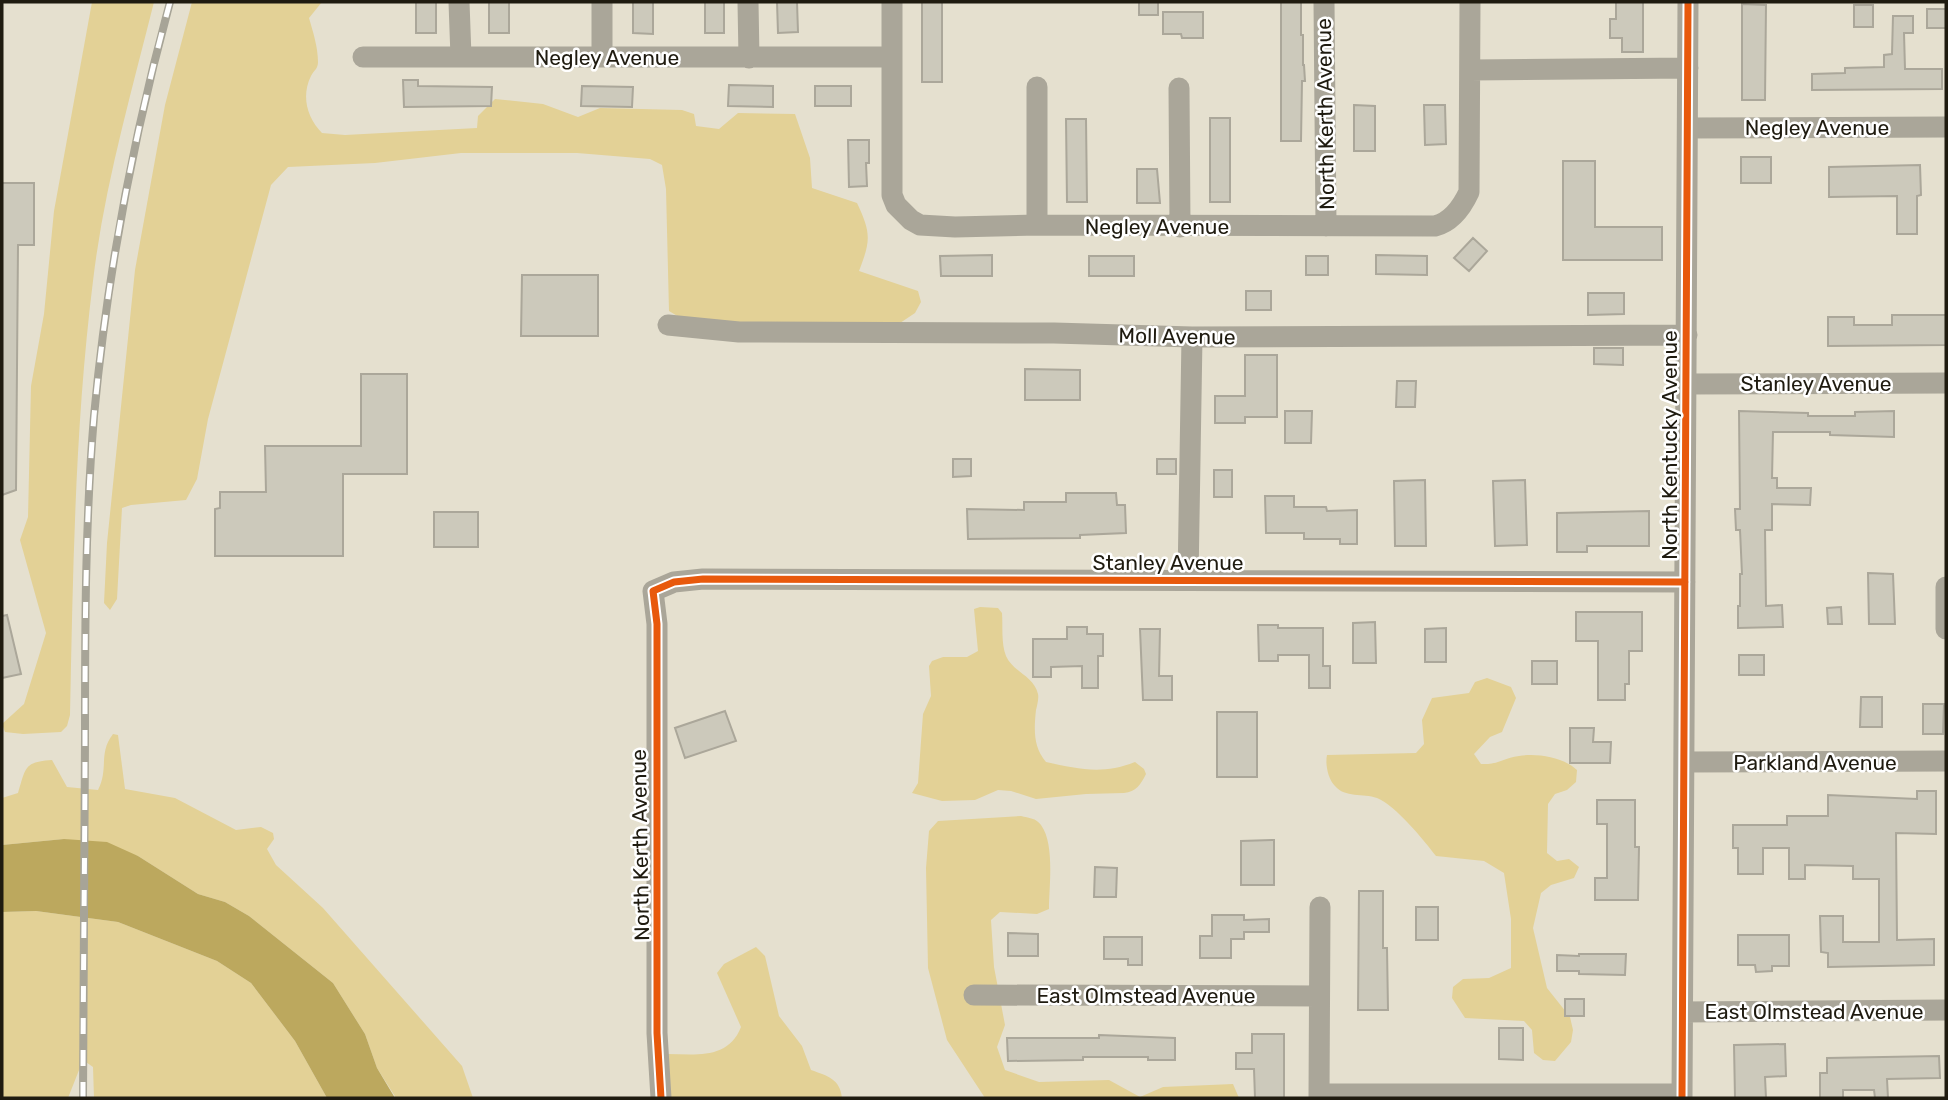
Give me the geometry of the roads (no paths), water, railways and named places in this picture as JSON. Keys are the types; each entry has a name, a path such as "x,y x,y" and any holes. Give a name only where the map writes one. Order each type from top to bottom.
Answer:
{"street":[{"path":"460,2 461,57"},
{"path":"602,2 603,57"},
{"path":"748,2 749,58"},
{"path":"892,2 892,57"},
{"name":"North Kerth Avenue","path":"1324,2 1326,226"},
{"path":"1470,2 1470,70 1688,68"},
{"name":"North Kentucky Avenue","path":"1682,1096 1688,2"},
{"name":"Negley Avenue","path":"363,57 892,57 892,195 896,205 920,225 955,227 1443,224 1457,212 1469,192 1470,70"},
{"path":"1037,87 1037,225"},
{"path":"1179,88 1180,226"},
{"name":"Negley Avenue","path":"1688,128 1946,127"},
{"name":"Moll Avenue","path":"668,325 739,332 1054,333 1192,337 1687,335"},
{"path":"1188,580 1192,337"},
{"name":"Stanley Avenue","path":"1686,384 1946,383"},
{"name":"Stanley Avenue","path":"653,591 674,582 703,579 1685,582"},
{"path":"1946,587 1946,629"},
{"name":"North Kerth Avenue","path":"653,591 657,624 658,1068 662,1098"},
{"name":"Parkland Avenue","path":"1684,762 1946,761"},
{"path":"1320,907 1319,1096 1682,1096"},
{"name":"East Olmstead Avenue","path":"974,995 1319,996"},
{"name":"East Olmstead Avenue","path":"1683,1012 1946,1010"}],"railway":[{"path":"83,1098 85,617 94,416 106,311 123,207 144,104 170,2"}]}
